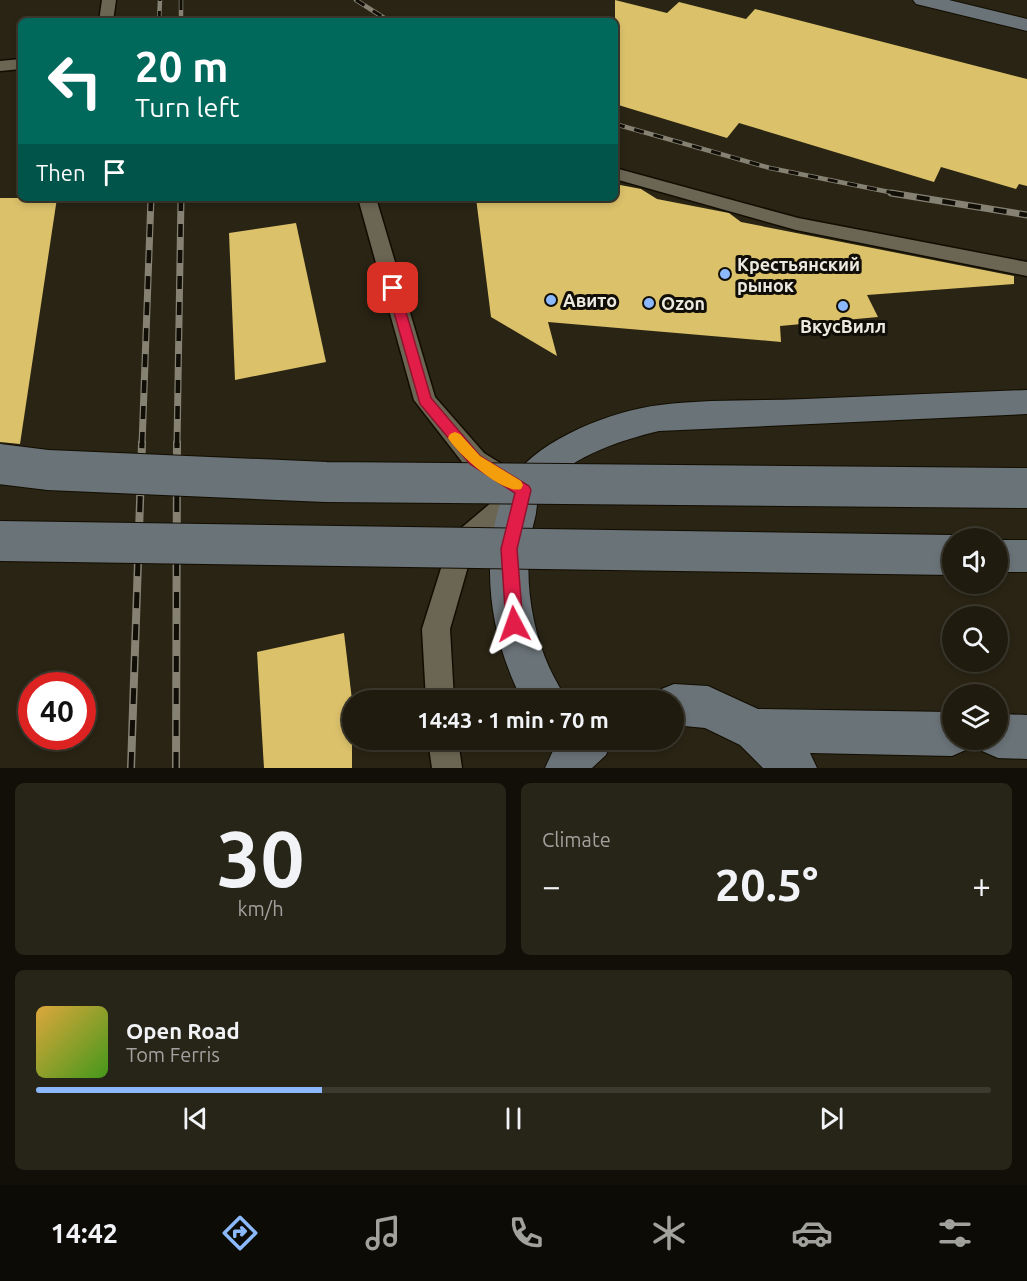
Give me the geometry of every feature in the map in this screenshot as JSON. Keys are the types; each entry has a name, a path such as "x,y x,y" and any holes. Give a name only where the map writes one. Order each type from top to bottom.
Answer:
{"main road":[{"path":"923,0 1027,25"},
{"path":"539,690 514,624 509,549 523,490 555,458 613,429 659,418 1027,402"},
{"path":"0,464 48,470 326,482 1027,489"},
{"path":"0,541 942,555"},
{"path":"1008,556 1027,556"},
{"path":"684,706 708,707 756,730 794,768"},
{"path":"756,730 942,734"},
{"path":"1008,736 1027,737"}],"lane":[{"path":"106,18 109,0"},
{"path":"0,66 18,64"},
{"path":"618,174 796,224 1027,269"},
{"path":"368,201 425,400 475,460 523,490 462,543 436,629 439,690"},
{"path":"444,750 447,768"}],"building":[{"path":"615,0 667,13 679,2 746,19 755,9 1027,79 1027,186 1019,184 1016,189 941,167 934,182 739,123 727,138 618,105 618,18 615,18"},
{"name":"Крестьянский рынок","path":"618,185 641,189 657,199 729,213 741,222 1014,276 1014,284 867,295 878,317 780,326 781,342 548,322 557,356 491,317 476,201 618,201"},
{"path":"0,198 18,198 18,201 57,201 20,444 0,442"},
{"path":"296,223 326,362 235,380 229,233"},
{"path":"344,633 351,690 342,690 342,750 352,750 352,768 264,768 257,652"}],"railway":[{"path":"159,18 160,0"},
{"path":"181,0 181,18"},
{"path":"356,0 384,18"},
{"path":"618,125 770,168 899,194"},
{"path":"891,193 1027,215"},
{"path":"142,445 151,201"},
{"path":"177,445 181,201"},
{"path":"131,768 142,443"},
{"path":"176,768 177,443"}],"slow traffic":[{"path":"455,438 475,460 515,485"}],"place":[{"name":"Крестьянский рынок","path":"725,274"},
{"name":"Авито","path":"551,300"},
{"name":"Ozon","path":"649,303"},
{"name":"ВкусВилл","path":"843,306"}],"route":[{"path":"393,288 425,400 475,460 523,490 509,549 514,624"}]}
